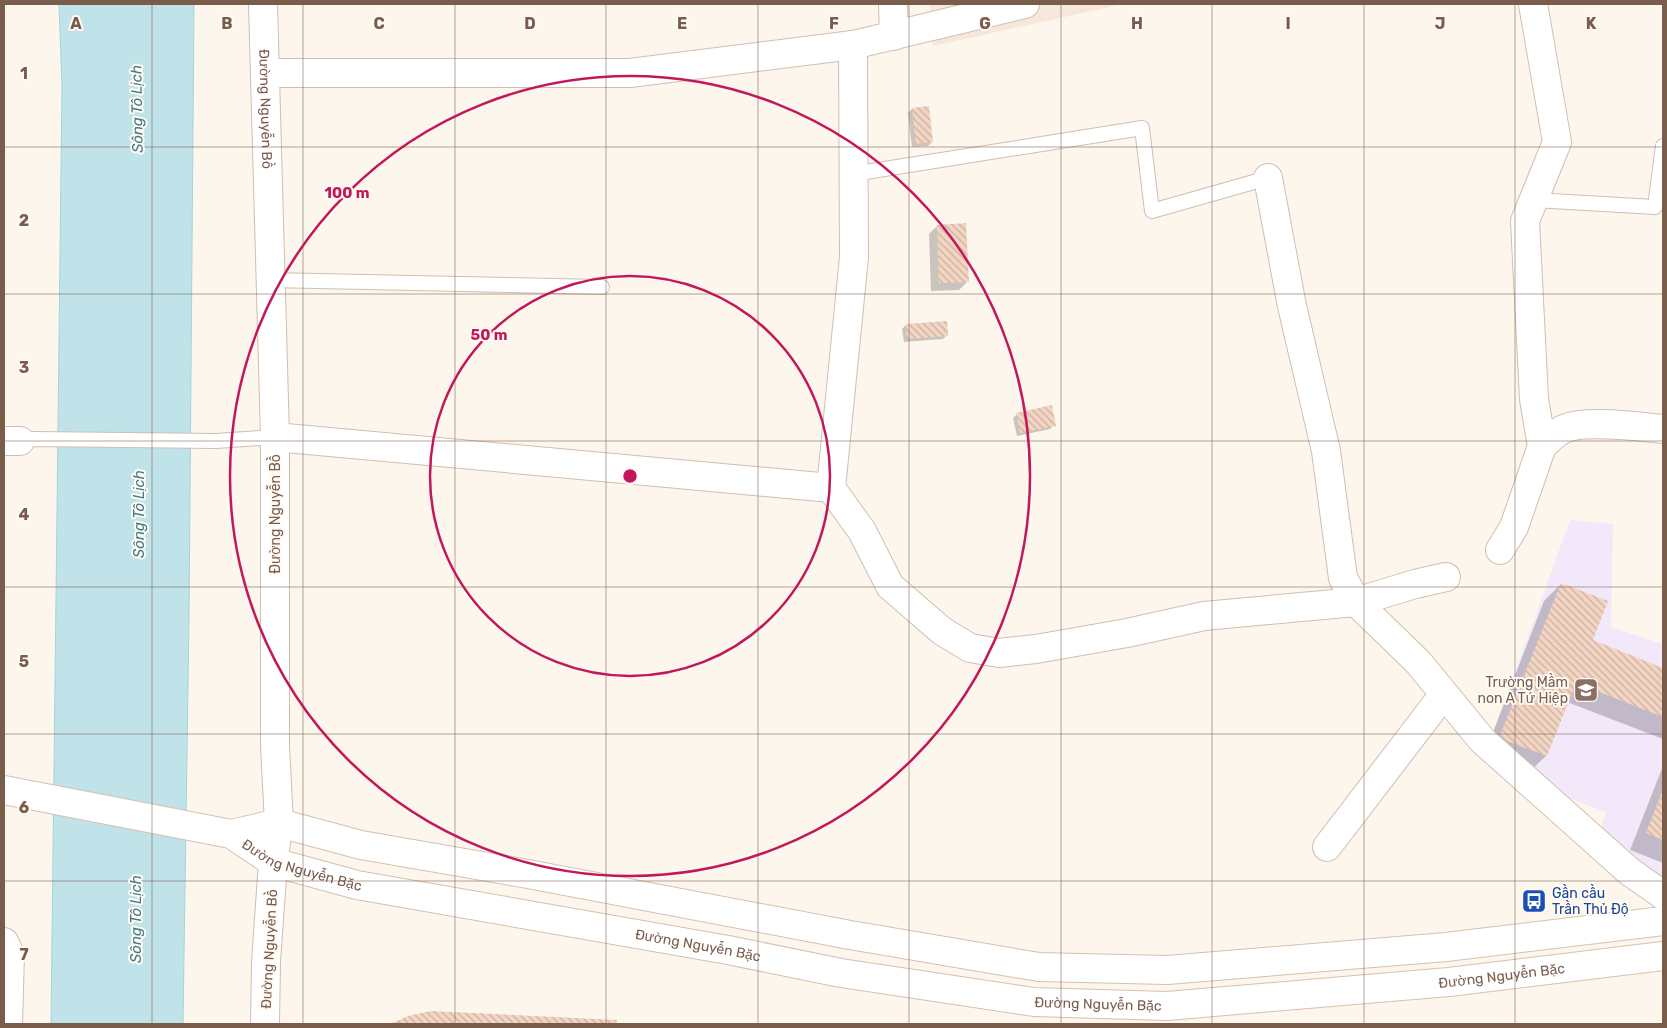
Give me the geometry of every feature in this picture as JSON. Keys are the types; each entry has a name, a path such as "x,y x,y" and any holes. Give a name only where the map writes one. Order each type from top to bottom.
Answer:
{"street":[{"name":"Đường Nguyễn Bồ","path":"263,4 275,437 275,746 279,822 273,862 266,962 266,1024"},
{"path":"893,4 894,36"},
{"path":"265,73 630,73 853,45 1025,4"},
{"path":"1500,550 1514,527 1542,446 1534,399 1526,221 1557,142 1533,4"},
{"path":"853,45 854,257 831,488 862,531 890,586 942,631 970,648 999,653 1036,649 1126,633 1204,616 1356,602 1415,584 1446,577"},
{"path":"1268,178 1292,306 1326,451 1344,578 1356,602 1418,662 1482,740 1630,872 1663,894"},
{"path":"1542,446 1561,430 1572,426 1590,424 1663,428"},
{"path":"275,437 831,488"},
{"path":"1327,847 1444,694"},
{"path":"4,790 231,834"},
{"name":"Đường Nguyễn Bặc","path":"231,834 279,822 361,845 528,874 850,936 1039,967 1167,970 1446,947 1663,921"},
{"name":"Đường Nguyễn Bặc","path":"231,834 273,862 357,884 728,950 841,973 1034,1002 1167,1006 1449,982 1663,956"},
{"path":"4,942 10,954 8,1024"}],"lane":[{"path":"853,174 1142,128 1152,211 1268,178"},
{"path":"1534,200 1655,207 1663,146"},
{"path":"270,280 602,286"},
{"path":"19,440 216,441 275,437"}],"shaded area":[{"path":"930,4 1123,4 933,46"},
{"name":"Trường Mầm non A Tứ Hiệp","path":"1570,520 1613,524 1611,627 1663,644 1663,877 1599,834 1606,812 1563,796 1492,736"}],"water":[{"name":"Sông Tô Lịch","path":"59,4 194,4 189,618 183,1024 51,1024 62,86"}],"building":[{"path":"929,106 933,142 916,144 912,108"},
{"path":"966,223 969,282 939,283 937,225"},
{"path":"947,321 948,336 907,339 906,324"},
{"path":"1052,405 1056,426 1020,433 1016,413"},
{"path":"1561,583 1608,601 1593,640 1663,668 1663,717 1576,683 1547,756 1499,738"},
{"path":"1663,789 1663,840 1646,833"},
{"path":"431,1011 617,1020 616,1024 390,1024 408,1016"}],"place":[{"name":"Trường Mầm non A Tứ Hiệp","path":"1586,690"},
{"name":"Gần cầu Trần Thủ Độ","path":"1534,901"}]}
